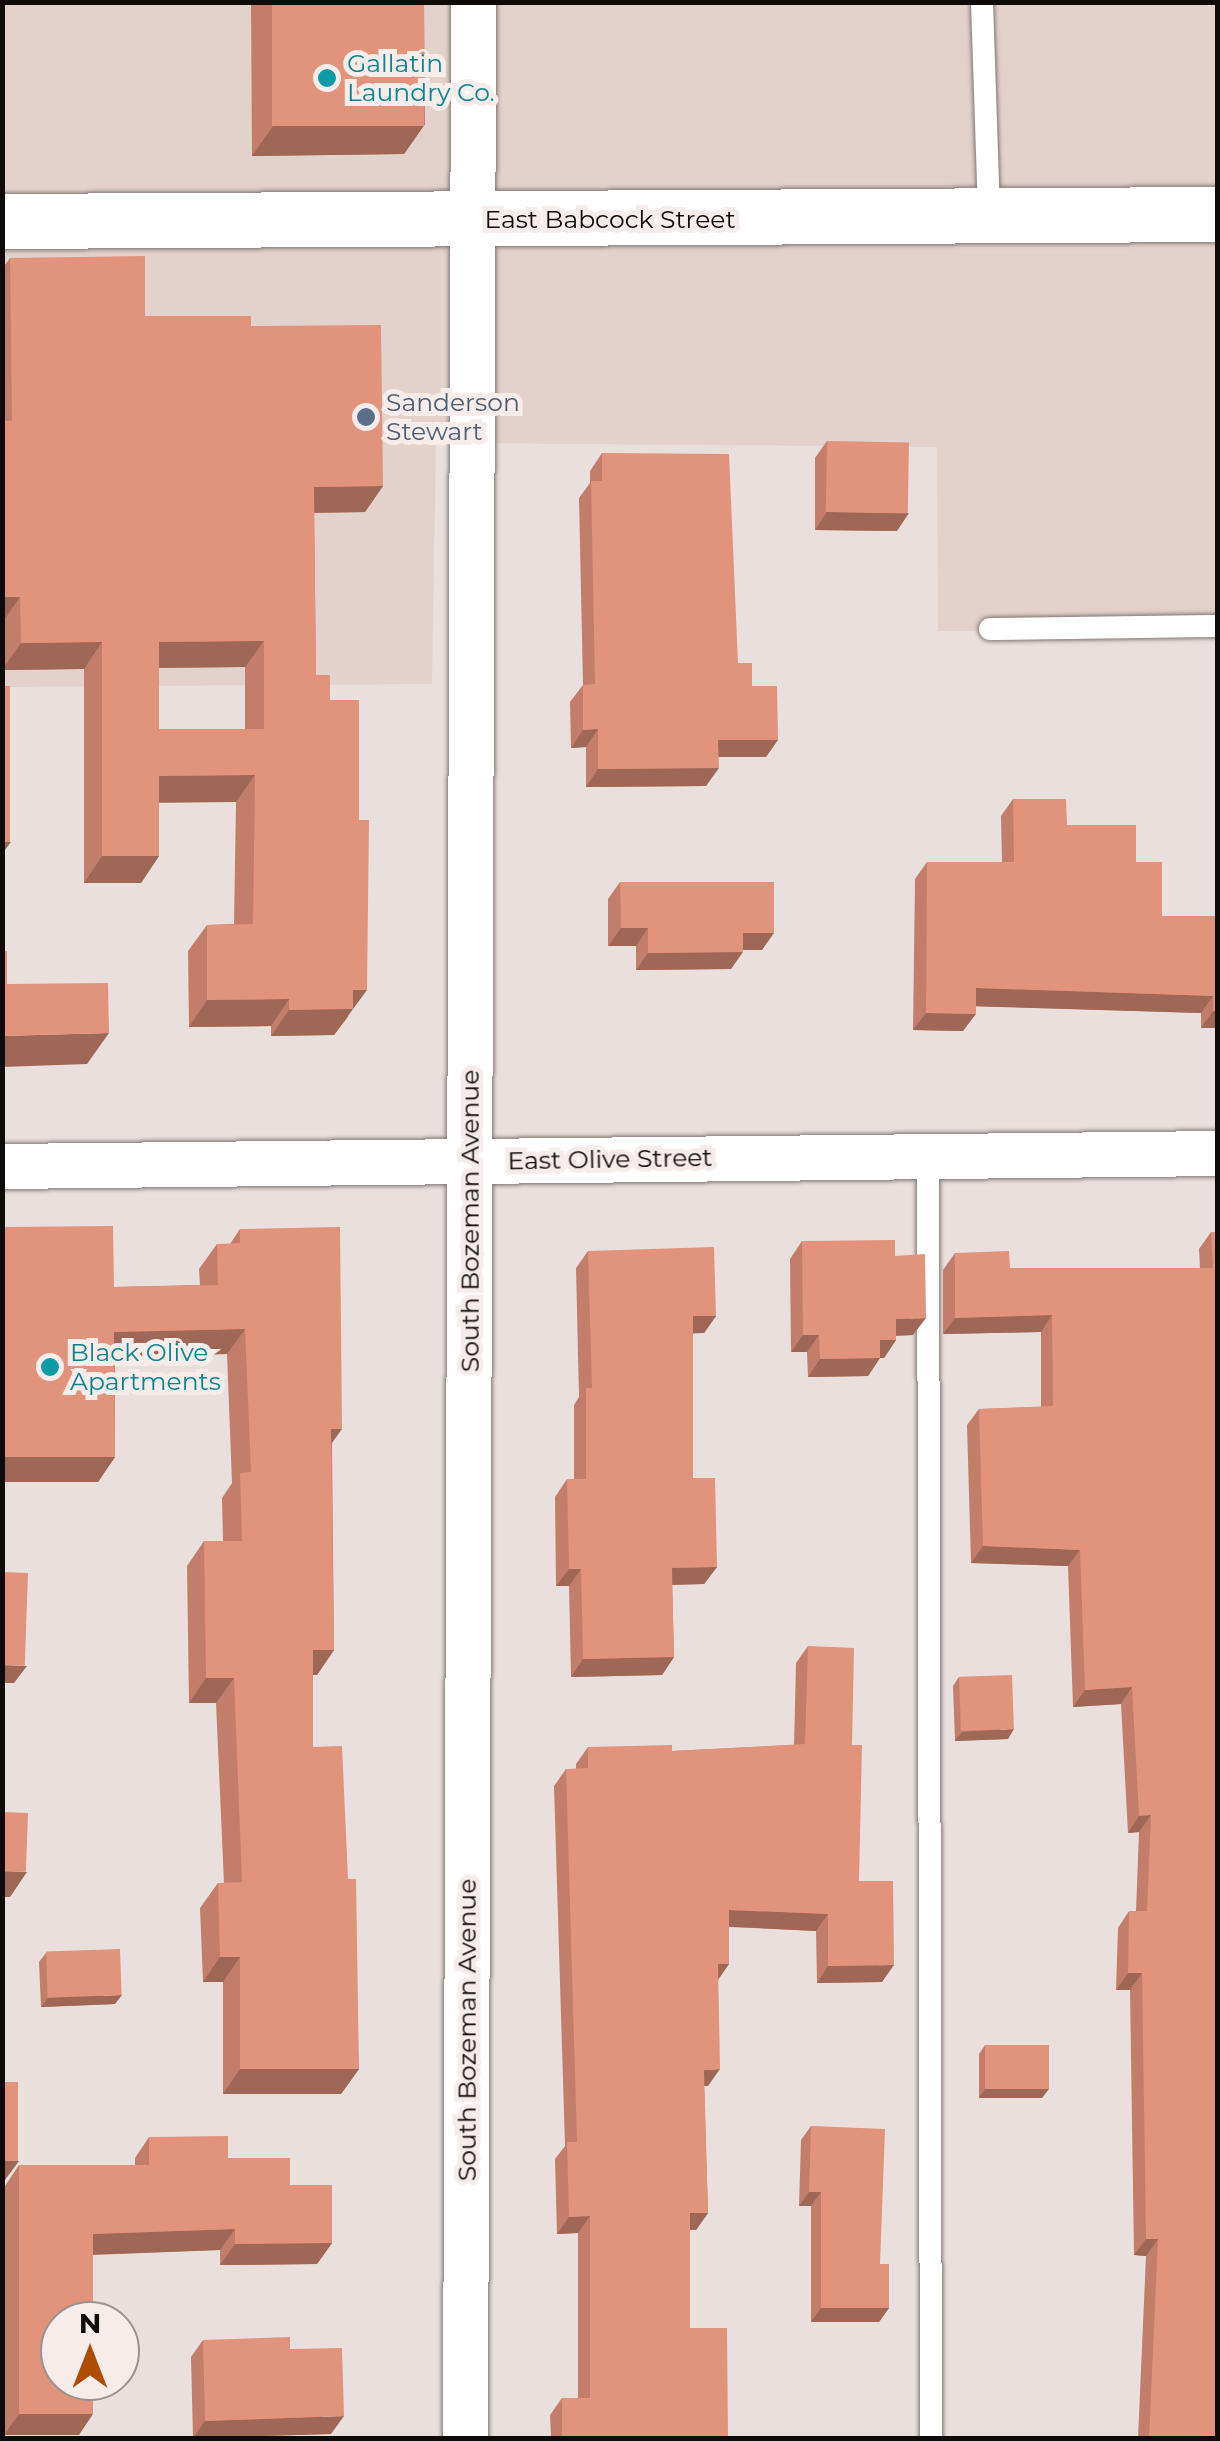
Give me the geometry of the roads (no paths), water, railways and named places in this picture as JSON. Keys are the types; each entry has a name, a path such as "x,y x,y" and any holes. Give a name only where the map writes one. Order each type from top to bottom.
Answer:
{"street":[{"name":"South Bozeman Avenue","path":"465,2438 472,2"},
{"name":"East Babcock Street","path":"2,221 1218,214"},
{"name":"East Olive Street","path":"2,1166 1218,1153"}],"lane":[{"path":"982,2 990,216"},
{"path":"990,628 1218,626"},
{"path":"928,1156 930,2438"}],"place":[{"name":"Gallatin Laundry Co.","path":"327,78"},
{"name":"Sanderson Stewart","path":"366,417"},
{"name":"Black Olive Apartments","path":"50,1367"}]}
